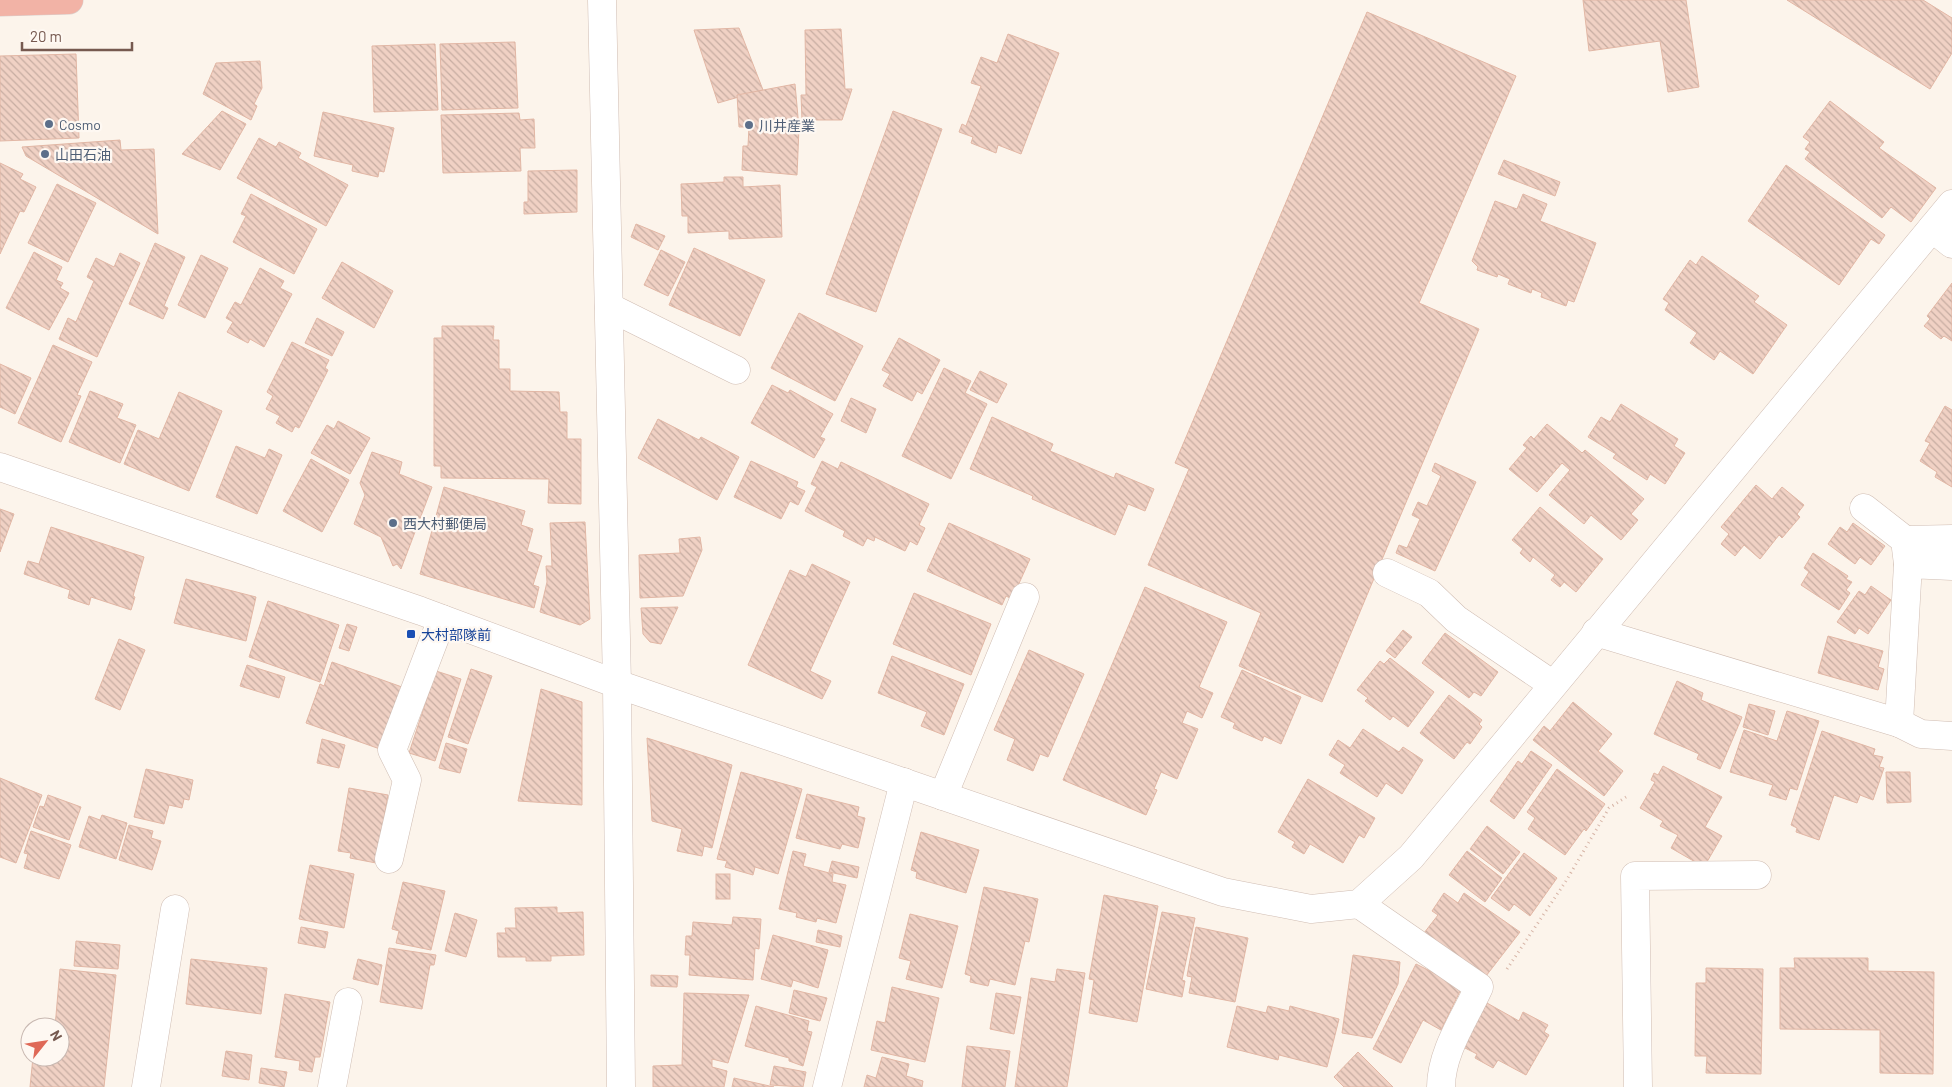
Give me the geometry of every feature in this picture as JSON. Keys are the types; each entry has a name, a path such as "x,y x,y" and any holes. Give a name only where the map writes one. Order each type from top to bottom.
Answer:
{"highway":[{"path":"0,2 69,0"}],"street":[{"path":"602,0 616,684 621,1087"},
{"path":"0,467 442,619 616,684 1223,892 1311,909 1359,904 1411,857 1596,632 1942,236 1952,204"},
{"path":"609,307 736,370"},
{"path":"1864,508 1907,552 1952,566"},
{"path":"1907,552 1952,539"},
{"path":"1900,723 1907,552"},
{"path":"1387,573 1429,593 1456,618 1552,684"},
{"path":"942,796 1024,597"},
{"path":"389,859 407,780 392,750 442,619"},
{"path":"1596,632 1900,723 1921,734 1952,736"},
{"path":"827,1087 904,782"},
{"path":"1638,1087 1635,876 1757,875"},
{"path":"1359,904 1480,987 1448,1053 1441,1075 1441,1087"},
{"path":"146,1087 175,909"},
{"path":"332,1087 348,1002"}],"path":[{"path":"1480,987 1492,992 1566,881 1609,808 1626,797"}],"building":[{"path":"1583,0 1686,0 1699,87 1668,92 1660,41 1589,51"},
{"path":"1787,0 1923,0 1952,18 1952,53 1930,89"},
{"path":"1367,12 1516,76 1419,303 1479,329 1322,702 1239,666 1261,613 1148,565 1189,469 1175,463"},
{"path":"739,28 763,90 718,103 694,30"},
{"path":"841,29 845,89 852,89 842,120 802,120 801,95 806,95 805,30"},
{"path":"1008,34 1059,53 1021,154 998,145 996,153 971,143 973,137 959,132 962,124 966,126 981,86 971,83 981,57 997,63"},
{"path":"515,42 518,108 442,110 440,44"},
{"path":"435,44 438,110 374,112 372,46"},
{"path":"76,54 79,138 0,141 0,56"},
{"path":"260,61 262,88 254,104 257,106 251,120 203,94 216,63"},
{"path":"795,84 799,128 797,175 742,170 743,146 748,146 749,127 739,127 737,95"},
{"path":"1830,101 1884,142 1879,148 1936,188 1911,222 1891,207 1882,218 1805,159 1810,152 1805,149 1810,142 1803,137"},
{"path":"222,111 246,124 220,170 182,154"},
{"path":"893,111 942,129 876,312 826,294"},
{"path":"323,112 394,128 384,172 379,171 378,177 352,171 353,165 314,156"},
{"path":"519,113 520,120 534,119 535,148 520,148 521,171 443,173 441,115"},
{"path":"259,138 276,147 279,142 301,153 298,158 348,185 326,226 237,178"},
{"path":"120,140 121,150 154,149 158,234 26,156 22,147"},
{"path":"1504,160 1560,182 1555,196 1498,174"},
{"path":"0,163 23,174 20,179 36,187 24,212 20,211 0,254"},
{"path":"1786,165 1885,235 1879,244 1871,239 1839,285 1748,221"},
{"path":"577,170 577,212 524,214 524,202 528,202 528,171"},
{"path":"724,177 743,177 743,187 780,185 782,237 729,239 729,231 688,233 688,216 682,216 681,184 724,182"},
{"path":"57,184 96,203 68,262 28,243"},
{"path":"251,194 317,229 294,274 233,242 246,216 241,214"},
{"path":"1523,194 1547,204 1540,221 1596,243 1574,302 1568,300 1566,306 1541,297 1542,293 1532,289 1531,293 1508,284 1510,279 1498,274 1497,277 1477,270 1478,267 1472,261 1495,201 1517,209"},
{"path":"636,224 665,236 658,250 631,237"},
{"path":"155,243 185,257 164,306 168,308 163,319 129,304"},
{"path":"694,248 765,280 740,336 669,305"},
{"path":"661,250 685,262 668,296 644,285"},
{"path":"34,252 62,267 56,280 63,283 60,288 69,293 49,330 6,308"},
{"path":"120,253 140,263 97,357 59,339 68,318 76,322 94,281 87,277 96,258 114,267"},
{"path":"201,255 228,268 205,318 178,305"},
{"path":"1702,256 1759,296 1754,302 1787,325 1753,374 1720,351 1714,360 1690,343 1697,333 1665,310 1669,303 1663,299 1690,260 1696,265"},
{"path":"342,262 393,291 374,328 322,298"},
{"path":"260,268 284,281 280,288 292,294 264,347 250,339 248,343 227,332 233,322 226,318 235,302 241,305"},
{"path":"1952,283 1952,341 1944,336 1941,339 1924,326 1930,319 1927,316"},
{"path":"799,313 863,346 835,401 771,368"},
{"path":"317,318 344,332 332,356 305,343"},
{"path":"442,326 494,326 493,340 499,340 499,369 510,369 510,391 559,392 560,412 567,412 567,439 581,439 581,504 548,503 549,479 441,478 441,466 434,466 434,338 442,338"},
{"path":"899,338 940,360 922,394 917,391 912,401 883,386 890,374 882,370"},
{"path":"292,342 329,360 325,368 328,370 299,428 295,426 292,432 276,423 280,416 266,409 273,396 267,392"},
{"path":"53,345 92,362 77,395 81,396 61,442 18,423"},
{"path":"0,364 31,378 15,414 0,407"},
{"path":"944,368 971,381 965,393 987,404 951,479 902,456"},
{"path":"980,371 1007,384 997,403 970,390"},
{"path":"772,385 788,393 790,390 833,414 820,437 825,439 814,458 751,423"},
{"path":"90,391 123,404 117,418 136,425 120,463 69,442"},
{"path":"179,392 222,411 189,491 124,464 138,430 159,439"},
{"path":"851,398 876,409 866,433 841,421"},
{"path":"1621,404 1678,439 1674,446 1685,453 1665,484 1650,474 1647,480 1613,458 1616,454 1588,437 1601,417 1610,422"},
{"path":"1945,406 1952,410 1952,487 1935,477 1937,472 1920,461 1930,443 1925,441"},
{"path":"992,417 1053,444 1050,451 1114,478 1116,473 1154,489 1145,511 1128,504 1115,535 1032,499 1033,496 970,469"},
{"path":"658,419 699,440 701,437 739,457 717,500 638,458"},
{"path":"338,421 370,438 350,474 311,453 327,425 334,429"},
{"path":"1547,424 1582,453 1585,450 1644,499 1631,514 1638,520 1621,540 1591,515 1584,524 1549,495 1570,470 1562,463 1537,492 1509,469 1527,448 1523,445 1531,436 1534,439"},
{"path":"236,446 265,458 269,449 282,455 257,514 216,497"},
{"path":"372,452 402,462 399,474 432,487 401,569 397,564 393,566 381,537 354,524 365,495 360,483"},
{"path":"311,459 349,480 322,532 283,511"},
{"path":"751,461 798,482 796,487 805,491 798,505 790,501 781,519 734,497"},
{"path":"822,461 838,469 841,462 929,504 919,525 925,528 917,545 910,541 905,551 875,537 874,541 867,538 863,546 843,536 845,531 805,511 817,487 811,484"},
{"path":"1435,463 1476,482 1435,571 1396,553 1399,545 1407,548 1420,519 1412,515 1418,502 1427,506 1441,476 1432,471"},
{"path":"1756,485 1772,499 1782,487 1804,505 1797,514 1800,517 1782,538 1779,535 1760,559 1744,545 1735,556 1721,544 1729,534 1721,527"},
{"path":"444,487 525,511 521,525 533,529 527,551 542,556 533,585 539,587 534,608 420,574"},
{"path":"1540,507 1603,559 1576,592 1564,582 1560,587 1551,580 1555,575 1533,557 1530,562 1520,553 1523,549 1512,540"},
{"path":"0,509 14,514 0,552"},
{"path":"585,522 590,619 580,625 540,612 547,582 546,566 552,566 550,523"},
{"path":"949,523 1030,559 1012,599 1006,596 1002,605 927,571"},
{"path":"1853,523 1885,546 1871,565 1860,557 1855,564 1828,544 1840,527 1847,532"},
{"path":"51,527 144,557 131,610 91,597 89,605 68,598 70,590 24,574 28,561 39,564"},
{"path":"700,537 702,550 683,596 640,598 639,555 680,553 679,539"},
{"path":"1813,553 1848,576 1846,579 1852,582 1846,590 1850,593 1839,610 1801,585 1809,572 1804,568"},
{"path":"812,564 850,582 810,671 831,681 822,699 748,665 790,570 806,577"},
{"path":"186,579 256,597 246,641 174,623"},
{"path":"1871,586 1891,600 1868,634 1859,628 1855,634 1837,622 1859,591 1865,595"},
{"path":"1145,587 1227,622 1199,687 1213,693 1202,718 1187,711 1182,723 1198,729 1177,779 1161,772 1154,789 1157,790 1146,815 1063,780"},
{"path":"914,593 991,624 971,675 893,644"},
{"path":"268,601 339,625 320,682 249,657"},
{"path":"678,607 661,644 650,642 643,634 641,608"},
{"path":"347,624 357,627 349,651 339,648"},
{"path":"1403,630 1412,637 1395,658 1386,651"},
{"path":"1445,633 1498,672 1481,696 1474,692 1469,698 1422,663"},
{"path":"1828,636 1883,651 1878,667 1884,669 1878,690 1818,673"},
{"path":"119,639 145,650 120,710 95,699"},
{"path":"1029,650 1084,674 1048,757 1040,754 1033,771 1007,760 1015,739 994,730"},
{"path":"892,656 964,684 944,735 921,726 927,712 878,693"},
{"path":"1390,658 1434,692 1408,727 1393,716 1390,720 1365,701 1368,698 1357,690 1380,661 1384,664"},
{"path":"332,662 402,687 380,749 306,723 320,684 324,686"},
{"path":"247,665 285,677 279,698 240,686"},
{"path":"471,669 492,676 468,744 448,737"},
{"path":"1242,670 1301,697 1281,744 1264,736 1262,741 1233,728 1235,723 1221,717"},
{"path":"436,671 461,679 435,761 409,753"},
{"path":"1677,681 1703,693 1701,700 1742,717 1720,769 1697,759 1699,754 1654,734"},
{"path":"541,689 582,702 582,805 518,801"},
{"path":"1449,695 1482,720 1479,724 1482,727 1470,744 1467,742 1454,759 1420,733"},
{"path":"1573,702 1612,734 1598,751 1623,771 1604,796 1533,740 1544,726 1550,731"},
{"path":"1749,704 1775,711 1768,735 1743,727"},
{"path":"1787,711 1819,721 1797,790 1790,788 1786,800 1769,795 1773,785 1730,772 1744,730 1777,741"},
{"path":"1363,729 1399,752 1403,747 1423,760 1402,794 1386,783 1377,797 1340,773 1345,765 1329,755 1338,740 1350,748"},
{"path":"1822,731 1875,749 1873,755 1883,757 1879,767 1884,768 1873,800 1860,795 1857,803 1834,795 1819,840 1796,832 1797,828 1791,825"},
{"path":"647,738 732,765 712,848 704,846 702,856 677,851 682,829 652,821"},
{"path":"322,739 345,745 339,768 317,763"},
{"path":"446,743 467,749 460,773 439,768"},
{"path":"1531,751 1552,765 1514,819 1490,801 1518,761 1522,764"},
{"path":"1663,766 1722,797 1705,827 1722,836 1704,867 1671,848 1678,835 1660,826 1663,821 1640,808 1655,782 1651,780 1654,773 1658,775"},
{"path":"146,769 193,780 189,800 184,799 182,808 169,805 164,824 134,817"},
{"path":"1557,769 1605,804 1586,831 1584,829 1565,855 1528,829 1535,818 1527,812"},
{"path":"741,772 802,789 778,874 755,867 753,875 725,867 727,861 717,859"},
{"path":"1886,772 1910,772 1911,802 1887,803"},
{"path":"0,778 42,795 16,863 0,857"},
{"path":"1308,779 1375,818 1364,838 1359,835 1343,863 1310,844 1304,854 1292,847 1295,842 1278,832"},
{"path":"349,788 388,795 376,863 350,858 351,853 338,851"},
{"path":"807,794 859,807 857,816 865,818 858,848 842,844 840,849 796,838"},
{"path":"48,795 81,807 69,840 33,827 40,806 44,807"},
{"path":"102,815 127,823 116,859 79,847 89,816 100,820"},
{"path":"129,825 153,831 151,838 161,841 152,870 119,860"},
{"path":"1487,826 1520,852 1503,874 1470,849"},
{"path":"31,831 71,845 59,879 24,868 28,854 24,853"},
{"path":"921,832 979,850 966,893 916,878 917,872 911,870"},
{"path":"793,851 806,854 803,866 833,874 832,882 846,885 836,923 817,918 816,922 796,917 797,913 779,909"},
{"path":"1467,851 1502,878 1485,902 1449,875"},
{"path":"1524,853 1557,878 1530,916 1514,904 1509,911 1491,898"},
{"path":"832,861 859,867 857,878 829,872"},
{"path":"310,865 354,874 344,928 299,919"},
{"path":"716,874 730,874 730,899 716,899"},
{"path":"403,882 445,891 431,950 396,943 399,931 392,929"},
{"path":"984,887 1038,899 1029,942 1025,941 1015,985 990,979 988,986 970,982 971,976 965,974"},
{"path":"1444,893 1458,903 1464,893 1520,932 1486,976 1424,933 1438,915 1432,911"},
{"path":"1104,895 1158,906 1137,1022 1089,1013 1094,980 1089,979"},
{"path":"557,907 557,913 583,912 584,955 551,956 551,961 526,961 526,957 498,957 497,933 506,933 505,928 516,928 515,908"},
{"path":"1162,912 1195,918 1182,980 1185,981 1182,997 1146,989"},
{"path":"455,913 477,920 466,957 445,951"},
{"path":"910,914 958,926 942,988 906,979 911,961 899,958"},
{"path":"733,917 761,919 759,949 755,948 753,980 689,975 690,955 685,955 686,936 692,936 693,922 732,925"},
{"path":"301,927 328,932 325,948 298,943"},
{"path":"1196,927 1248,938 1235,1002 1189,993 1192,977 1187,976"},
{"path":"818,930 842,936 840,947 816,942"},
{"path":"773,935 828,950 818,988 793,980 791,987 761,979"},
{"path":"76,941 120,945 118,969 74,966"},
{"path":"389,948 436,955 434,965 430,965 422,1009 380,1002"},
{"path":"1353,955 1400,962 1398,984 1372,1038 1342,1033"},
{"path":"1794,958 1868,958 1868,971 1934,972 1933,1074 1880,1073 1880,1030 1780,1029 1780,968 1795,968"},
{"path":"191,959 267,968 261,1014 186,1004"},
{"path":"358,959 382,965 378,985 353,979"},
{"path":"1416,964 1462,987 1441,1030 1423,1020 1401,1063 1373,1049"},
{"path":"1706,968 1763,969 1761,1074 1706,1073 1707,1056 1695,1056 1696,983 1706,983"},
{"path":"60,969 116,975 104,1087 30,1087 32,1067 70,1067 70,1017 56,1017"},
{"path":"1057,969 1085,973 1067,1087 1015,1087 1031,978 1055,982"},
{"path":"651,975 678,976 677,987 651,986"},
{"path":"892,987 939,998 925,1062 871,1050 877,1021 885,1023"},
{"path":"794,990 827,998 820,1021 789,1013"},
{"path":"684,993 749,995 728,1063 712,1059 712,1067 727,1071 724,1087 653,1087 653,1066 682,1065"},
{"path":"996,993 1021,997 1014,1034 990,1029"},
{"path":"285,994 330,1002 320,1057 315,1057 312,1072 299,1070 300,1061 275,1057"},
{"path":"1487,1003 1519,1021 1523,1012 1548,1025 1544,1032 1549,1035 1526,1075 1498,1060 1493,1068 1475,1058 1477,1054 1463,1047"},
{"path":"756,1006 809,1021 807,1031 812,1032 803,1066 789,1061 789,1058 745,1046"},
{"path":"1237,1006 1266,1013 1268,1006 1289,1011 1290,1006 1339,1019 1327,1067 1279,1055 1278,1060 1227,1047"},
{"path":"967,1046 1010,1051 1005,1087 962,1087"},
{"path":"226,1051 252,1055 249,1080 222,1076"},
{"path":"1358,1052 1393,1087 1344,1087 1334,1077"},
{"path":"882,1057 909,1064 906,1076 923,1081 922,1087 864,1087 867,1075 876,1078"},
{"path":"774,1066 806,1072 803,1087 770,1085"},
{"path":"261,1068 287,1072 284,1087 259,1083"},
{"path":"734,1078 774,1087 732,1087"}],"place":[{"name":"Cosmo","path":"49,124"},
{"name":"川井産業","path":"749,125"},
{"name":"山田石油","path":"45,154"},
{"name":"西大村郵便局","path":"393,523"},
{"name":"大村部隊前","path":"411,634"}]}
